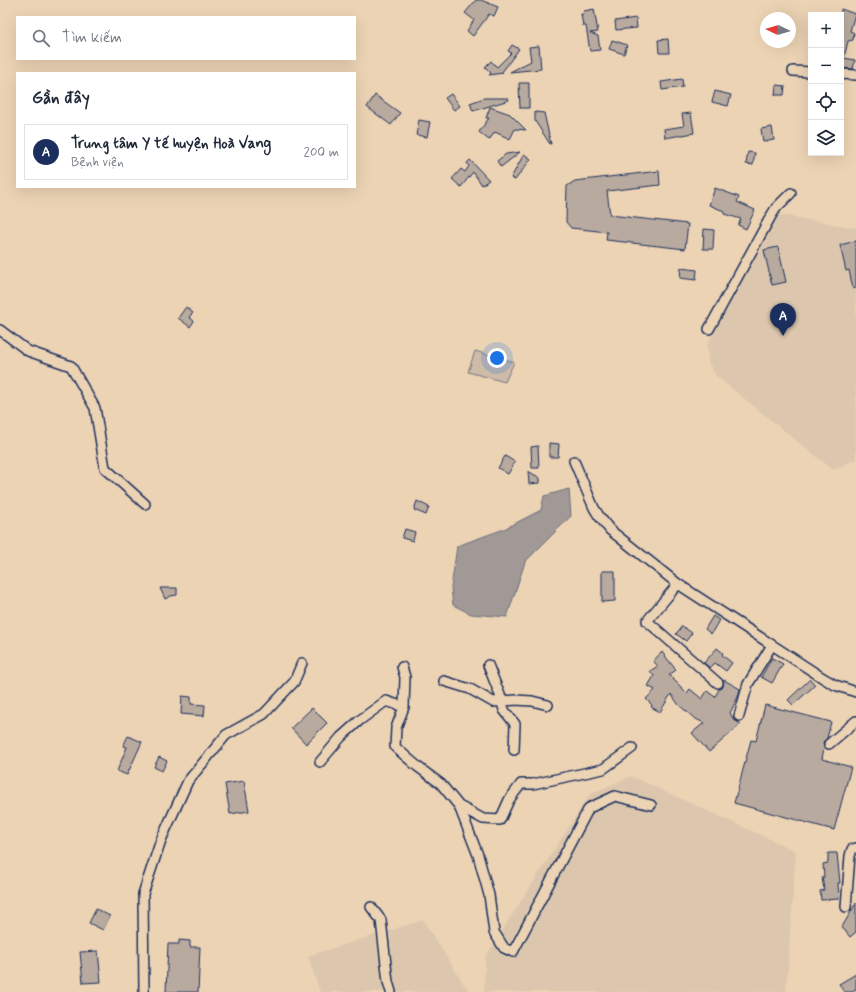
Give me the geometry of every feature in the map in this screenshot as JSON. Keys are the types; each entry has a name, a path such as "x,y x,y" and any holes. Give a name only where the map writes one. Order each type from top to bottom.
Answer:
{"street":[{"path":"794,71 808,72"},
{"path":"844,74 856,75"},
{"path":"709,329 771,216 776,208 791,193"},
{"path":"0,330 28,351 71,366 95,408 105,468 145,504"},
{"path":"574,461 594,508 604,524 640,554 678,584 772,645 836,685 856,692"},
{"path":"678,584 647,621 718,683"},
{"path":"739,716 748,684 772,645"},
{"path":"144,992 144,894 161,840 188,781 226,735 264,714 294,682 302,663"},
{"path":"488,665 504,710 515,724 514,750"},
{"path":"402,667 405,677 404,707 396,728 395,747 441,784 460,806 483,819 500,820 509,800 521,784 533,784 603,769 632,748"},
{"path":"444,681 470,689 493,702 516,700 532,701 548,705"},
{"path":"320,762 341,737 360,720 386,701 404,707"},
{"path":"829,744 856,722"},
{"path":"460,806 478,855 488,895 494,932 504,948 513,952 589,808 615,796 651,805"},
{"path":"846,907 850,856 852,849 856,848"},
{"path":"371,907 381,920 388,982 391,992"}],"shaded area":[{"path":"782,215 856,228 856,459 833,470 716,376 708,362 707,345 715,328 776,217"},
{"path":"475,351 514,362 505,382 468,372"},
{"path":"569,489 571,516 525,562 507,617 471,614 453,605 451,588 457,546 504,529 541,510 544,496"},
{"path":"631,776 796,851 786,992 484,992 485,957 590,794"},
{"path":"423,920 469,992 320,992 308,956"}],"building":[{"path":"476,0 481,0 498,7 494,16 489,14 473,36 467,31 474,20 465,13"},
{"path":"594,9 598,32 590,33 598,36 600,50 590,51 586,26 583,26 581,14 585,14 584,11"},
{"path":"841,9 855,14 850,31 854,33 853,40 848,41 844,58 844,12 841,12"},
{"path":"636,18 637,28 616,30 615,21"},
{"path":"668,39 669,53 659,53 658,40"},
{"path":"612,40 627,45 624,54 609,49"},
{"path":"512,45 519,49 502,72 503,73 489,75 491,73 485,67 491,61 497,67 511,53 508,51"},
{"path":"539,46 541,69 510,72 531,61 529,47"},
{"path":"844,58 855,60 853,69 844,68"},
{"path":"682,79 683,87 662,90 661,82"},
{"path":"519,83 529,83 529,108 520,108"},
{"path":"776,85 785,86 784,95 775,95"},
{"path":"715,91 731,95 728,106 712,102"},
{"path":"451,94 460,106 454,110 445,98"},
{"path":"375,95 400,113 391,125 367,107"},
{"path":"484,98 508,98 509,100 473,111 470,103"},
{"path":"490,107 510,114 526,130 515,129 510,139 495,132 489,140 479,132 489,118 486,118"},
{"path":"535,112 544,113 551,144 535,121"},
{"path":"691,113 694,133 665,138 664,129 684,126 682,114"},
{"path":"419,120 430,122 427,137 416,135"},
{"path":"772,127 774,140 763,142 761,129"},
{"path":"520,152 501,167 497,161 506,154"},
{"path":"748,152 755,153 753,165 746,164"},
{"path":"524,154 531,159 515,180 511,178"},
{"path":"470,160 489,180 482,185 473,172 461,187 452,179 461,169 465,172 469,166 467,163"},
{"path":"659,171 660,185 607,191 610,215 688,224 685,249 606,240 607,232 571,228 566,222 567,186 575,181"},
{"path":"715,188 739,197 737,202 755,210 746,229 738,225 741,219 724,214 724,211 709,205"},
{"path":"704,229 714,230 713,249 703,249"},
{"path":"856,241 856,288 853,289 849,270 846,271 840,245"},
{"path":"778,247 786,282 772,285 764,250"},
{"path":"681,268 697,270 696,280 680,278"},
{"path":"186,307 193,313 189,317 194,321 190,327 178,318"},
{"path":"549,443 559,444 558,457 549,457"},
{"path":"538,446 539,468 532,468 531,447"},
{"path":"505,456 515,462 508,474 498,468"},
{"path":"528,471 540,478 540,483 529,484"},
{"path":"417,501 429,507 426,515 414,510"},
{"path":"405,529 415,532 413,541 402,538"},
{"path":"602,571 615,571 615,601 602,602"},
{"path":"160,588 177,588 177,595 165,599"},
{"path":"713,616 719,620 711,634 705,629"},
{"path":"682,626 692,633 686,641 676,634"},
{"path":"717,648 723,653 722,655 732,663 726,671 715,663 710,668 704,663"},
{"path":"662,652 676,670 669,675 687,693 690,689 702,699 707,691 715,697 719,689 723,687 724,680 740,689 738,697 730,713 734,720 741,724 709,752 692,733 704,723 694,718 679,705 671,694 660,712 651,707 652,705 646,699 655,690 648,686 654,676 650,671 658,666 653,661"},
{"path":"772,658 783,664 772,683 761,677"},
{"path":"810,679 815,685 793,705 788,700"},
{"path":"182,696 191,697 191,704 205,705 204,716 181,714"},
{"path":"765,705 831,722 827,738 823,742 824,748 822,759 851,767 834,830 734,803 751,740 756,741"},
{"path":"312,708 327,723 306,744 291,728"},
{"path":"128,736 142,742 127,775 117,771 127,747 123,746"},
{"path":"159,757 167,761 162,771 154,767"},
{"path":"244,781 249,811 230,814 225,784"},
{"path":"828,853 837,853 840,883 838,883 839,899 821,900 820,891 824,890 822,877 824,877 823,864 828,863"},
{"path":"856,903 856,932 850,937 842,927"},
{"path":"96,909 110,916 103,930 89,923"},
{"path":"179,940 190,941 190,947 200,947 198,992 166,992 168,944 179,944"},
{"path":"98,951 101,982 83,983 80,952"},
{"path":"856,974 856,989 852,992 844,992 839,984"}],"place":[{"name":"Trung tâm Y tế huyện Hoà Vang","path":"783,336"}]}
